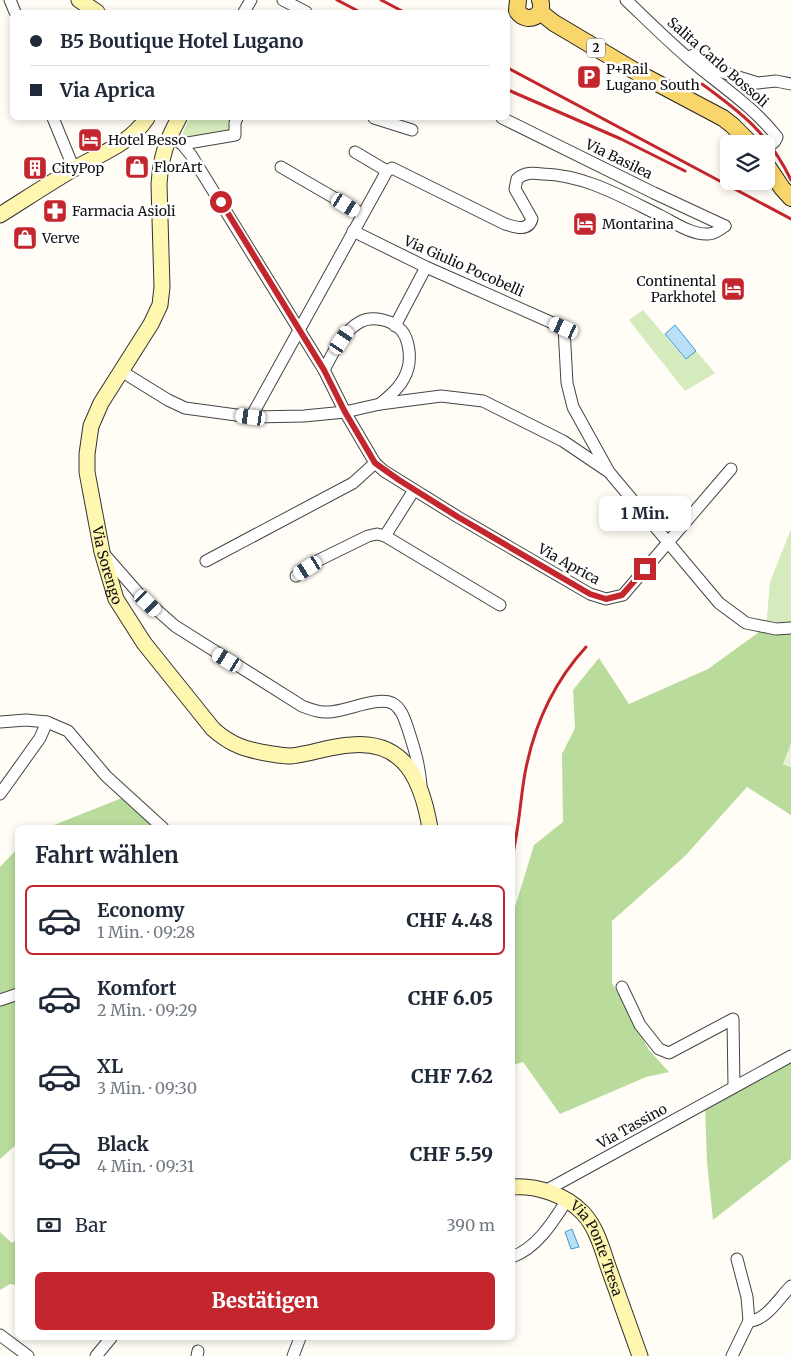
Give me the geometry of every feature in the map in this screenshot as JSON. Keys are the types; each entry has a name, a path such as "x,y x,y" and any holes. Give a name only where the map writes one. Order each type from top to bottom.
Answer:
{"main road":[{"path":"79,0 95,10"},
{"path":"518,0 516,7 522,16 532,18 540,6"},
{"name":"2","path":"540,6 554,23 640,74 722,118 743,135"},
{"path":"0,215 74,169 117,147 139,129 146,120"},
{"name":"Via Sorengo","path":"178,120 176,140 162,157 159,184 162,287 160,305 151,324 102,403 92,426 88,454 87,472 102,552 116,599 144,643 213,729 227,741 250,751 289,756 350,745 377,747 389,752 403,762 416,777 421,788 429,825"},
{"path":"775,178 791,198"},
{"name":"Via Ponte Tresa","path":"515,1186 545,1191 567,1200 584,1214 599,1241 640,1356"}],"street":[{"path":"282,0 302,10"},
{"name":"Salita Carlo Bossoli","path":"626,0 688,57 751,108 777,137 775,140"},
{"path":"688,57 694,55 701,57 711,66 722,72 758,83 776,81 791,84"},
{"path":"55,120 74,169"},
{"path":"176,140 235,135 236,120"},
{"path":"380,120 412,130"},
{"name":"Via Basilea","path":"387,171 392,168 505,224 525,228 532,219 515,189 517,179 528,173 570,177 599,186 689,230 707,234 714,233 725,226 506,120"},
{"path":"176,140 192,155 324,370 345,412 375,463 353,483 206,561"},
{"path":"251,417 387,171 355,152"},
{"path":"282,167 362,214"},
{"name":"Via Giulio Pocobelli","path":"353,231 426,267 564,328 567,383 573,407 608,472"},
{"path":"394,326 426,267"},
{"path":"324,370 348,330 362,320 378,318 394,326 402,332 406,341 410,354 408,369 398,388 380,404"},
{"path":"121,371 168,400 185,408 251,417 304,416 345,412 380,404 441,396 483,401 563,441 608,472 719,603 746,623 776,629 791,628"},
{"name":"Via Aprica","path":"375,463 414,490 590,594 606,599 622,595 731,470"},
{"path":"386,536 414,490"},
{"path":"296,576 319,560 368,536 377,534 386,536 500,605"},
{"path":"102,552 140,595 175,626 302,706 327,712 380,702 392,703 399,709 404,719 419,761 421,788"},
{"path":"0,722 26,720 47,722 68,731 106,776 159,825"},
{"path":"0,794 40,738 47,722"},
{"path":"622,987 640,1025 658,1049 670,1053 733,1019 734,1087"},
{"path":"0,1000 15,995"},
{"name":"Via Tassino","path":"545,1191 791,1056"},
{"path":"515,1255 531,1246 554,1220 567,1200"},
{"path":"732,1356 749,1321 747,1296 737,1259"},
{"path":"749,1321 755,1321 764,1315 791,1286"},
{"path":"0,1335 28,1356"},
{"path":"96,1356 109,1340"},
{"path":"293,1356 299,1340"}],"green space":[{"path":"189,120 233,120 233,131 185,138 182,134"},
{"path":"643,310 685,359 696,351 715,373 685,391 629,320"},
{"path":"791,529 791,628 766,627 770,582"},
{"path":"766,627 791,628 791,744 783,764 791,767 791,815 747,787 685,856 612,921 612,983 649,1050 669,1072 646,1077 560,1114 523,1062 515,1064 515,907 534,845 563,822 562,754 575,728 573,690 599,658 629,704 708,669"},
{"path":"791,744 791,767 783,764"},
{"path":"127,796 160,825 54,825"},
{"path":"15,851 15,1146 0,1159 0,867"},
{"path":"791,1059 791,1159 713,1220 707,1162 705,1106"},
{"path":"0,1232 12,1243 15,1241 15,1285 10,1284 0,1290"}],"water":[{"path":"675,325 696,351 686,359 665,334"},
{"path":"572,1229 579,1247 571,1249 565,1232"}],"railway":[{"path":"337,0 356,10"},
{"path":"381,0 400,10"},
{"path":"510,69 791,219"},
{"path":"702,84 742,115 764,137 791,180"},
{"path":"510,91 621,139 685,171"},
{"path":"515,841 525,773 534,738 546,706 555,690 574,661 586,647"}],"place":[{"name":"P+Rail Lugano South","path":"589,77"},
{"name":"Hotel Besso","path":"90,140"},
{"name":"FlorArt","path":"137,167"},
{"name":"CityPop","path":"35,168"},
{"name":"Farmacia Asioli","path":"55,211"},
{"name":"Montarina","path":"585,224"},
{"name":"Verve","path":"25,238"},
{"name":"Continental Parkhotel","path":"733,289"}],"route":[{"path":"221,202 324,370 345,412 375,463 458,517 590,594 606,599 622,595 645,569"}]}
